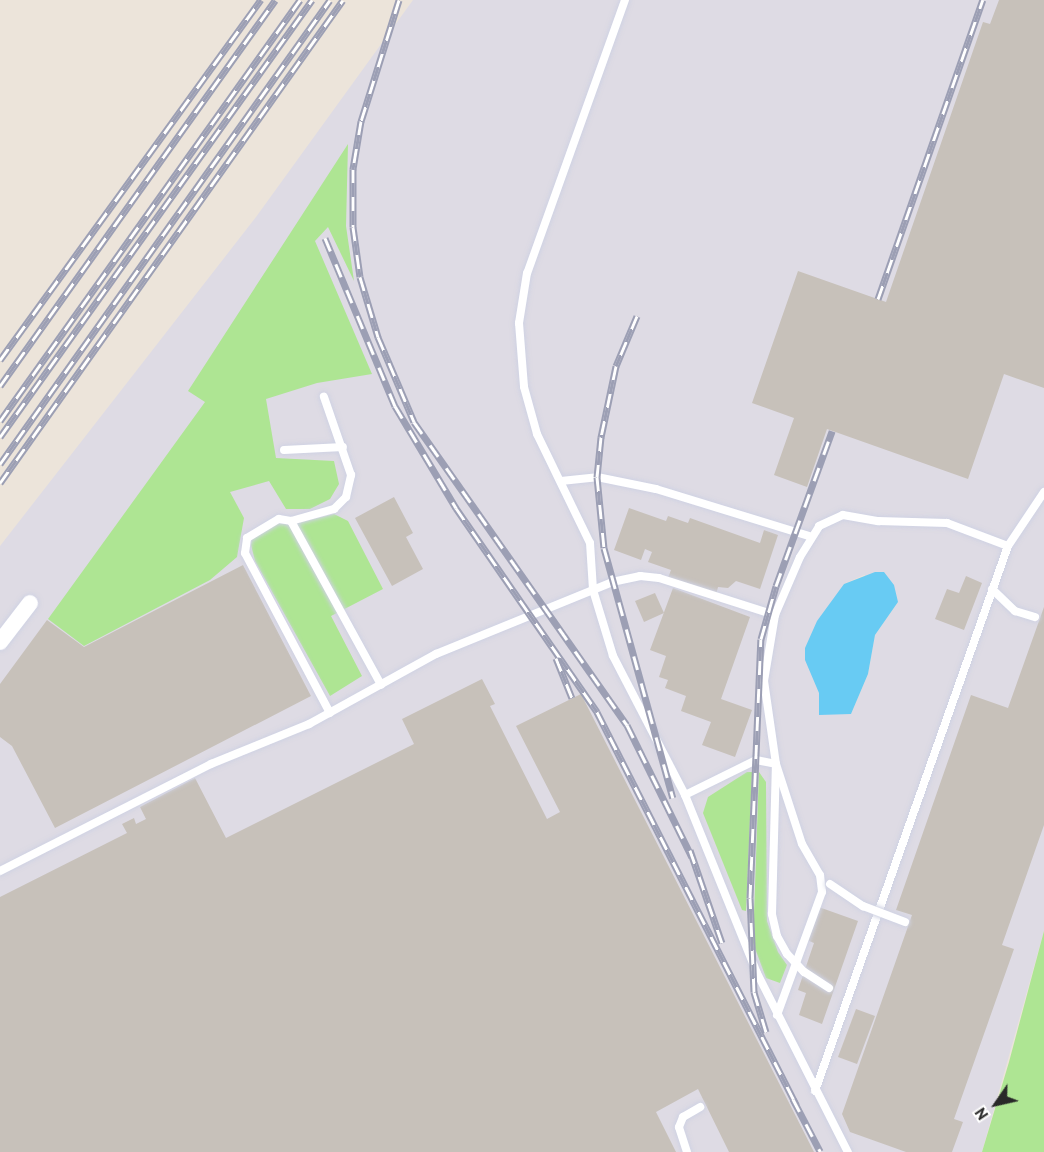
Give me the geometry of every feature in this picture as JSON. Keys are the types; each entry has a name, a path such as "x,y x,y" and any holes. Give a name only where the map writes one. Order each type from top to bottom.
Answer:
{"street":[{"path":"0,642 30,603"}],"lane":[{"path":"625,0 527,273 519,323 524,387 537,434 590,543 593,590 613,656 685,795 777,1015 848,1152"},
{"path":"324,397 351,475 346,497 334,509 291,521 279,519 247,538 245,553 330,712"},
{"path":"284,450 343,447"},
{"path":"561,481 597,477 656,489 812,537"},
{"path":"815,1091 1008,546 1044,492"},
{"path":"829,988 804,972 777,936 772,914 776,764 764,681 775,615 819,526 843,515 878,522 947,523 1008,546"},
{"path":"291,521 381,685"},
{"path":"0,871 211,764 330,712 436,654 626,578 659,578 775,615"},
{"path":"992,589 1016,611 1035,617"},
{"path":"685,795 756,760 776,764"},
{"path":"776,764 802,844 820,876 863,906 904,922"},
{"path":"777,1015 819,902 820,876"},
{"path":"687,1152 679,1127 683,1117 700,1107"}],"shaded area":[{"path":"413,0 1044,0 1044,931 982,1152 0,1152 0,546 256,217","holes":["864,575 898,602 875,635 868,674 851,714 819,714 819,693 805,648 844,584"]}],"green space":[{"path":"348,144 346,226 354,281 328,227 315,241 372,374 317,383 266,399 276,458 334,461 339,484 330,499 310,509 286,509 269,481 230,492 244,518 237,557 210,580 84,646 48,619 205,402 188,391"},
{"path":"334,514 348,521 383,589 331,616 362,676 330,696 255,561 251,545 252,538 278,523 290,525"},
{"path":"747,772 752,772 746,911 742,910 703,813 708,797"},
{"path":"759,772 766,782 767,921 778,952 787,965 780,983 766,978 753,943"},
{"path":"1044,931 1044,1152 982,1152 1009,1062"}],"water":[{"path":"875,572 884,572 894,585 898,602 875,635 868,674 851,714 819,715 819,693 805,660 805,648 817,621 844,584"}],"building":[{"path":"999,0 1044,0 1044,388 1004,374 968,479 827,429 807,487 774,475 794,418 752,403 798,271 886,302 983,22 990,24"},
{"path":"394,497 413,533 406,537 423,569 392,586 355,518"},
{"path":"629,508 666,521 668,516 688,523 690,518 760,543 764,530 778,535 760,589 736,581 728,588 718,587 716,595 668,578 671,570 648,562 652,552 645,549 641,560 614,550"},
{"path":"243,565 311,696 55,828 12,746 0,737 0,684 47,620 84,647"},
{"path":"966,576 982,583 964,630 935,619 947,589 959,593"},
{"path":"673,588 750,617 721,699 752,710 735,757 702,745 711,722 681,711 686,696 665,688 668,680 659,677 666,656 650,650"},
{"path":"655,593 664,613 644,622 635,601"},
{"path":"1044,607 1044,825 1002,945 1014,949 954,1119 963,1122 952,1152 906,1152 850,1132 842,1114 912,915 896,910 971,695 1008,708"},
{"path":"482,679 495,704 490,706 547,819 560,812 516,726 581,694 814,1152 729,1152 698,1089 656,1112 676,1152 0,1152 0,897 127,833 122,824 134,818 136,824 146,819 140,807 195,778 226,838 414,744 402,719"},
{"path":"813,905 858,921 822,1024 799,1015 806,993 798,990 814,943 802,938"},
{"path":"856,1009 875,1016 857,1064 838,1057"}],"railway":[{"path":"0,360 261,0"},
{"path":"0,386 275,0"},
{"path":"0,421 300,0"},
{"path":"0,437 312,0"},
{"path":"0,464 330,0"},
{"path":"0,483 343,0"},
{"path":"399,0 361,121 353,169 353,227 360,277 378,337 414,422 627,725 692,857"},
{"path":"878,299 983,0"},
{"path":"325,238 395,406 456,508 597,712 796,1105"},
{"path":"637,316 616,366 601,437 597,477 604,548 673,798"},
{"path":"766,1032 754,992 750,898 761,639 776,586 832,431"},
{"path":"556,658 572,698"},
{"path":"690,850 722,943"},
{"path":"793,1099 820,1151"}]}
